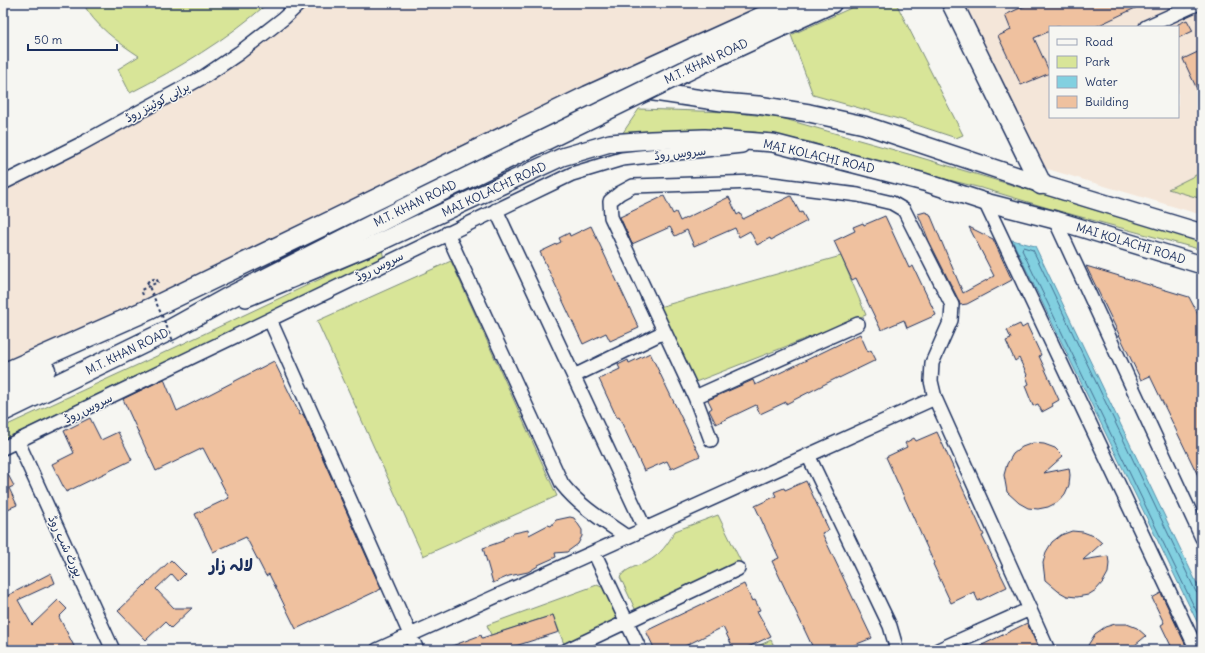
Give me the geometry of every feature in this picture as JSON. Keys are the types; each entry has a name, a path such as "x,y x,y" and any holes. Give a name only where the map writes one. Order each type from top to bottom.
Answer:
{"highway":[{"name":"M.T. KHAN ROAD","path":"3,374 136,315 588,96 793,3"},
{"name":"M.T. KHAN ROAD","path":"5,410 173,336 228,298 420,201 706,61 831,3"},
{"path":"952,3 1041,184"},
{"path":"3,390 62,362 136,315"}],"main road":[{"path":"588,96 606,90 622,88 722,102 758,105 809,113 864,125 1041,184 1202,233"},
{"name":"MAI KOLACHI ROAD","path":"173,336 393,236 562,156 610,143 651,140 704,138 773,143 924,182 985,202 1055,220 1202,264"}],"street":[{"name":"پرانی کوئینز روڈ","path":"3,183 86,141 205,76 244,49 284,18 300,3"},
{"path":"1148,26 1199,3"},
{"name":"سروس روڈ","path":"3,448 572,174 622,159 773,143"},
{"path":"711,440 695,397 611,217 610,201 620,192 633,186 756,182 858,195 892,204 904,210 952,305 951,320 932,363 931,381 935,398 1048,650"},
{"path":"985,202 1197,650"},
{"path":"496,210 645,529"},
{"path":"1055,220 1197,514 1202,538"},
{"path":"447,233 562,484 570,495 581,504 627,537"},
{"path":"393,236 403,255"},
{"path":"270,320 417,650"},
{"path":"695,397 858,324"},
{"path":"574,376 664,332"},
{"path":"377,650 935,398"},
{"name":"پورٹ شپ روڈ","path":"18,442 114,650"},
{"path":"808,455 890,626 896,650"},
{"path":"594,552 640,650"},
{"path":"567,650 738,569"},
{"path":"938,650 1030,609"}],"path":[{"path":"141,290 158,282 156,278 147,282 173,336"}],"shaded area":[{"path":"300,3 781,3 486,137 125,309 3,364 3,184 205,76"},
{"path":"962,3 1202,3 1202,215 1044,168"}],"green space":[{"path":"83,3 268,3 219,41 166,74 130,93 118,69 139,56 100,26"},
{"path":"862,3 896,3 963,135 956,138 902,120 813,95 791,35"},
{"path":"639,109 729,112 781,118 912,155 1202,242 1202,250 1048,208 985,189 854,156 810,142 755,132 692,131 622,134"},
{"path":"1202,172 1202,199 1168,189"},
{"path":"382,250 384,259 3,440 3,427"},
{"path":"841,256 866,315 693,383 659,307"},
{"path":"451,261 557,496 423,556 317,321"},
{"path":"718,515 743,566 636,611 620,577 629,569 647,562 660,553 675,531"},
{"path":"597,585 604,588 620,619 564,644 553,615 491,635 487,625"},
{"path":"771,640 776,650 749,650"}],"water":[{"path":"1012,240 1035,246 1202,594 1202,632"}],"building":[{"path":"1031,3 1146,3 1097,26 1049,26 1049,31 1034,38 1049,73 1021,85 998,36 1011,30 1005,15"},
{"path":"1187,20 1193,31 1179,38 1178,24"},
{"path":"1202,50 1202,100 1183,59"},
{"path":"664,196 673,214 676,212 680,221 729,197 737,215 740,213 743,219 791,196 800,213 802,212 807,221 771,240 770,238 757,245 750,231 739,237 735,228 694,246 687,230 675,236 670,227 632,244 620,217"},
{"path":"925,212 930,214 963,293 994,276 969,227 993,239 1012,280 967,304 960,305 929,241 918,214"},
{"path":"885,216 909,268 913,266 936,315 907,328 904,320 881,330 856,278 852,280 834,241 855,231 853,227 863,223 864,225"},
{"path":"591,226 639,328 610,341 606,333 583,344 540,252 561,242 559,238 569,233 570,236"},
{"path":"1086,266 1189,297 1202,322 1202,484 1150,376 1141,380"},
{"path":"1020,324 1022,328 1027,325 1059,400 1052,404 1053,406 1042,412 1038,404 1033,406 1025,386 1029,384 1027,375 1019,358 1015,361 1006,341 1011,339 1007,330"},
{"path":"860,334 868,352 871,350 876,360 786,404 786,402 760,414 756,405 716,424 709,410 712,408 708,400 753,380 755,385"},
{"path":"650,353 700,456 671,469 667,461 644,471 619,417 617,418 599,379 620,369 618,365 628,360 629,363"},
{"path":"274,361 300,415 303,414 381,589 296,629 269,574 266,576 246,537 213,552 195,514 229,498 203,448 156,471 123,399 164,379 177,411"},
{"path":"90,418 101,440 118,432 132,460 66,492 52,464 74,453 64,431"},
{"path":"937,432 984,535 982,536 1007,587 978,601 974,592 951,603 886,457 907,447 905,443 914,438 916,441"},
{"path":"1033,443 1044,444 1055,448 1063,456 1044,473 1069,468 1070,475 1069,485 1065,494 1058,502 1048,507 1038,509 1028,508 1019,503 1007,492 1004,475 1007,464 1013,454 1022,447"},
{"path":"3,465 14,486 9,488 17,505 3,511"},
{"path":"806,481 829,530 822,533 872,638 852,646 854,650 814,650 772,561 779,558 755,506 776,496 774,492 784,488 785,490"},
{"path":"570,517 574,518 582,530 582,536 578,544 567,552 555,553 556,557 538,565 528,572 509,576 493,583 483,548 503,541 503,539 514,533 528,530 529,535 548,525 551,526 556,520"},
{"path":"1072,531 1083,532 1094,536 1102,543 1083,560 1108,556 1109,563 1108,573 1096,590 1088,595 1077,597 1067,596 1058,591 1045,580 1043,563 1046,552 1052,542 1061,535"},
{"path":"171,560 185,574 178,581 172,574 156,589 174,608 192,608 171,628 165,622 146,640 118,611"},
{"path":"51,573 55,583 18,600 32,625 58,600 67,609 59,617 76,650 3,650 3,598"},
{"path":"744,584 752,601 755,600 760,610 757,611 771,636 742,650 734,650 723,627 677,650 655,650 646,631"},
{"path":"1161,593 1188,650 1173,650 1161,625 1164,623 1152,598"},
{"path":"553,615 559,632 503,650 444,650 481,635 482,638"},
{"path":"1027,623 1039,650 972,650"},
{"path":"1115,624 1127,624 1137,628 1146,636 1129,650 1085,650 1095,634 1105,627"}],"district":[{"name":"لالہ زار","path":"231,565"}]}
